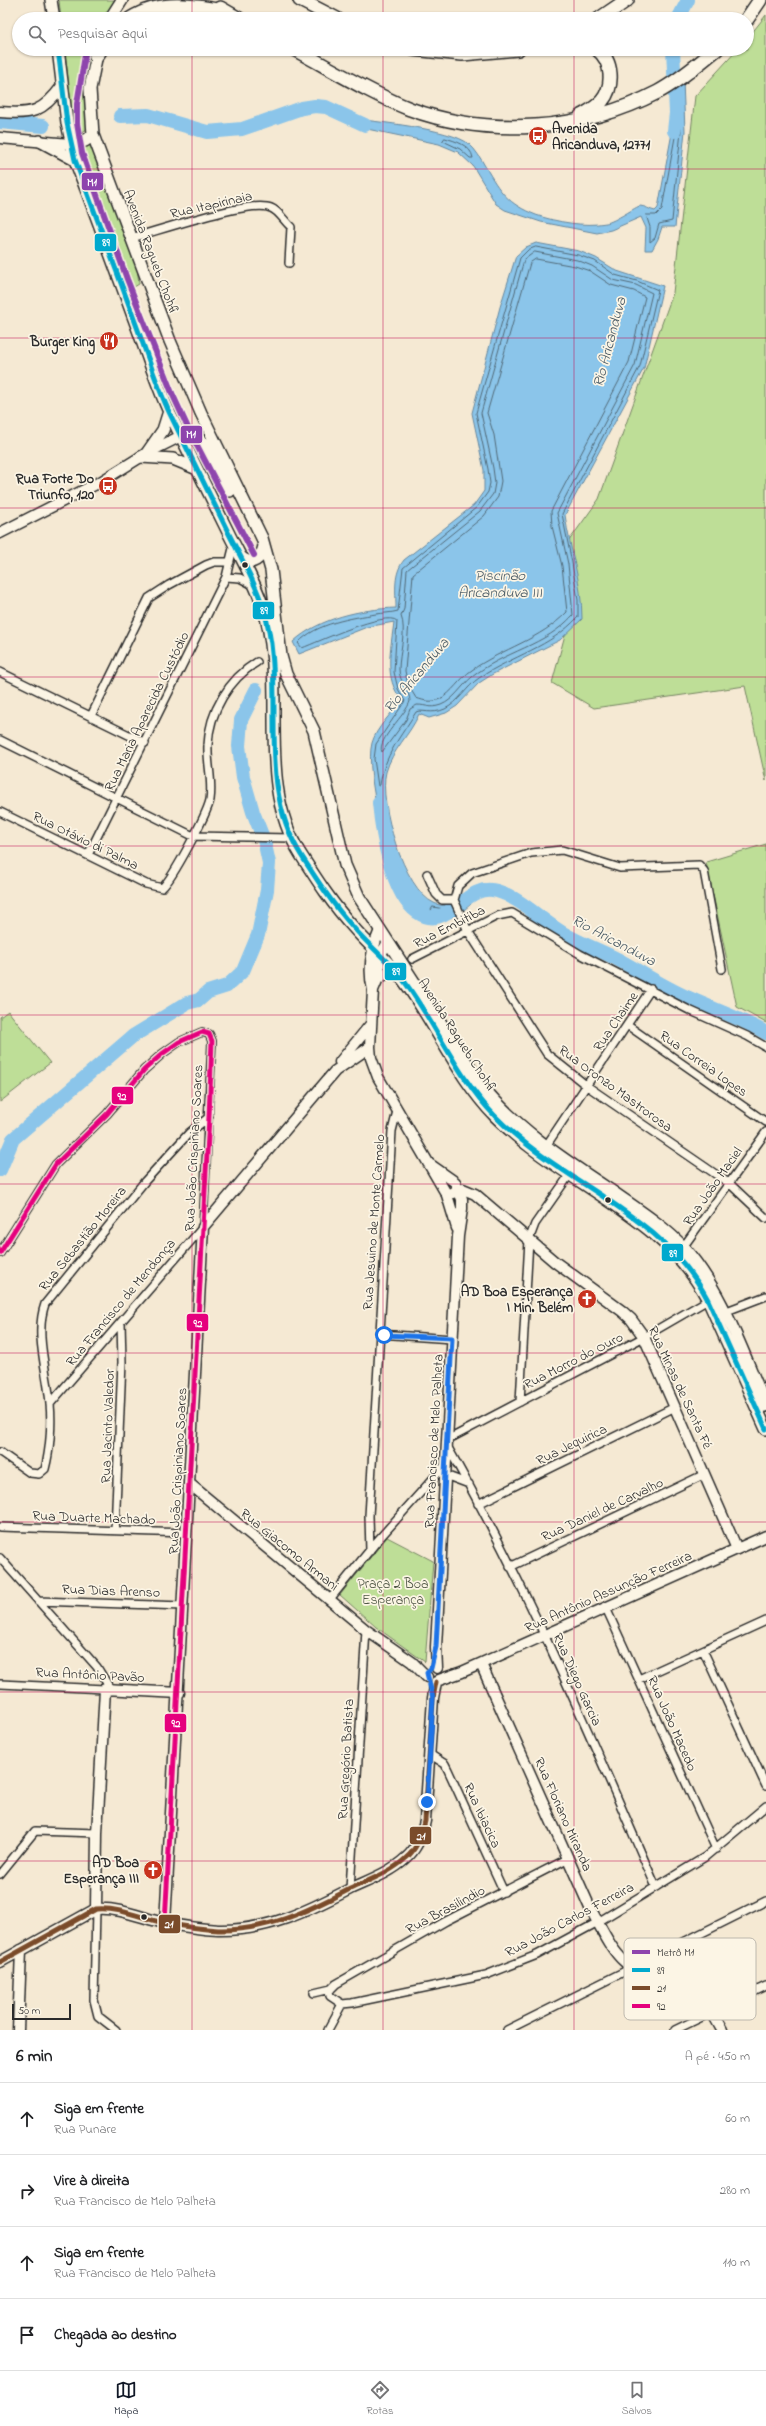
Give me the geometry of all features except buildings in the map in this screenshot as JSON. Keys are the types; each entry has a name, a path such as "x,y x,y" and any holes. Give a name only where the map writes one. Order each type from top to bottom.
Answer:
{"highway":[{"path":"207,0 227,12"},
{"path":"300,0 324,12"},
{"path":"609,12 627,0"},
{"path":"752,12 760,0"},
{"path":"142,12 167,5 198,6 227,12"},
{"path":"307,56 382,97 444,119 497,126 548,126 606,113 659,92 708,56"},
{"path":"568,122 598,105 609,89 610,69 604,56"}],"main road":[{"path":"51,0 53,12"},
{"path":"114,12 122,0"},
{"name":"Avenida Ragueb Chohfi","path":"59,56 70,144 75,160 169,411 255,586 262,605 271,642 274,669 273,747 276,777 281,809 292,838 328,895 353,928 398,972 482,1101 506,1126 570,1174 627,1212 680,1251 708,1300 766,1429"},
{"name":"Avenida Ragueb Chohfi","path":"97,56 90,89 93,135 189,388 257,528 264,546 271,570 281,656 286,674 314,731 345,865 359,897 482,1085 505,1112 546,1146 647,1216 680,1251 703,1272 724,1312 766,1406"},
{"path":"70,144 85,141 93,135"},
{"path":"40,142 75,160"},
{"path":"144,455 163,430 169,411"},
{"path":"181,436 197,438 208,446 241,513 257,528"},
{"path":"144,455 173,458 197,469"},
{"path":"241,557 248,562 255,561 261,556 264,546"},
{"path":"378,978 387,973 398,972"}],"street":[{"path":"0,112 25,113 38,110 49,104 62,86"},
{"path":"0,138 70,144"},
{"name":"Rua Itapirinaia","path":"131,238 256,205 277,211 291,227 289,263"},
{"path":"0,533 102,481 144,455 181,436"},
{"name":"Rua Maria Aparecida Custódio","path":"88,855 145,743 226,577 234,544"},
{"path":"91,716 149,598 169,585 206,565 214,562 230,562"},
{"path":"226,577 240,578 255,586"},
{"path":"192,836 204,817 209,802 211,778 208,746 209,729 215,712 235,679 257,662"},
{"path":"0,672 145,743"},
{"path":"0,740 118,797 192,836 267,836 292,838"},
{"name":"Rua Otávio di Palma","path":"0,812 146,884 162,888 192,836"},
{"path":"427,874 436,894 442,900 454,903 458,886 472,872 532,853 562,850 620,868 699,865 704,872 722,969"},
{"name":"Rua Oronzo Mastrorosa","path":"454,903 468,931 547,1054 587,1086 730,1184 766,1218"},
{"name":"Rua Embitiba","path":"412,959 497,916 507,913 516,914 580,954 651,989"},
{"name":"Rua Francisco de Melo Palheta","path":"380,930 370,978 373,990 370,1047 376,1072 397,1111 447,1195 454,1214 458,1236"},
{"name":"Rua Francisco de Melo Palheta","path":"376,950 388,942"},
{"name":"Rua Francisco de Melo Palheta","path":"373,990 378,978 376,950"},
{"path":"651,989 689,1010 747,1036 766,1047"},
{"name":"Rua Chaime","path":"546,1146 651,989"},
{"name":"Rua Francisco de Mendonça","path":"50,1404 122,1322 335,1071 345,1055 371,1024"},
{"name":"Rua Correia Lopes","path":"627,1025 766,1122"},
{"name":"Rua João Crispiniano Soares","path":"0,1253 56,1164 107,1114 144,1070 162,1054 198,1034 209,1034 212,1041 209,1117 191,1485 165,1923"},
{"name":"Rua Francisco de Mendonça","path":"335,1071 370,1047"},
{"name":"Rua Jesuino de Monte Carmelo","path":"370,1551 369,1516 379,1334 392,1131 397,1111"},
{"name":"Rua Sebastião Moreira","path":"0,1452 30,1473 43,1472 46,1464 50,1404 45,1370 41,1323 42,1311 49,1297 145,1181 188,1133 209,1117"},
{"name":"Rua João Maciel","path":"680,1251 730,1184 766,1132"},
{"name":"Rua Francisco de Melo Palheta","path":"96,1909 109,1909 165,1923 218,1930 262,1926 311,1910 350,1889 391,1870 407,1858 418,1842 425,1821 431,1755 452,1338 458,1236 462,1209 459,1190 449,1176 428,1162"},
{"path":"520,1402 529,1240 535,1224 570,1174"},
{"path":"447,1195 459,1190"},
{"name":"Rua Minas de Santa Fé","path":"459,1190 467,1190 475,1194 529,1240 622,1311 634,1323 644,1337 738,1549"},
{"path":"724,1312 766,1296"},
{"name":"Rua Morro do Ouro","path":"447,1443 520,1402 644,1337 708,1300"},
{"name":"Rua Jacinto Valedor","path":"115,1530 122,1362 122,1322"},
{"path":"379,1334 452,1338"},
{"name":"Rua Jequirica","path":"478,1504 675,1407"},
{"name":"Rua Diego Garcia","path":"447,1443 469,1484 544,1636 656,1887"},
{"path":"330,1599 446,1464"},
{"name":"Rua Daniel de Carvalho","path":"510,1567 705,1474"},
{"path":"445,1476 469,1484"},
{"name":"Rua Giacomo Armani","path":"191,1485 366,1630 412,1662 434,1675"},
{"name":"Rua Duarte Machado","path":"0,1527 187,1533"},
{"name":"Rua Antônio Assunção Ferreira","path":"434,1675 462,1672 766,1536"},
{"path":"0,1558 97,1667 108,1689 97,1833 94,2000 98,2016 116,2030"},
{"name":"Rua Dias Arenso","path":"38,1601 183,1606"},
{"name":"Rua João Macedo","path":"606,1608 716,1849"},
{"path":"639,1679 766,1621"},
{"name":"Rua Gregório Batista","path":"350,1889 366,1630"},
{"path":"703,1650 766,1786"},
{"name":"Rua Floriano Miranda","path":"481,1664 568,1859 598,1922 624,1961"},
{"name":"Rua Antônio Pavão","path":"0,1684 179,1693"},
{"name":"Rua Ibiacica","path":"431,1755 445,1764 504,1892"},
{"name":"Rua João Carlos Ferreira","path":"342,2004 486,1975 537,1955 598,1922 716,1849 766,1806"},
{"path":"0,1874 36,1831 97,1833"},
{"name":"Rua Brasilindio","path":"314,1993 333,1987 446,1921 568,1859"},
{"path":"693,1938 766,1901"},
{"path":"0,1962 96,1909"},
{"path":"18,2030 21,1950"},
{"path":"507,2030 624,1973"},
{"path":"756,1991 766,1986"},
{"path":"328,2030 342,2004 330,1996 333,1987"},
{"path":"675,2030 694,2020"},
{"path":"717,2020 722,2030"}],"green space":[{"path":"59,0 115,0 109,12 60,12"},
{"path":"766,15 766,781 745,686 594,708 552,683 566,631 538,584 599,499 673,293 695,96 732,56 754,56 754,30"},
{"path":"66,56 95,56 87,129 79,134 73,131"},
{"path":"91,142 137,267 139,284 129,290 75,148"},
{"path":"766,844 766,1023 737,1007 706,862"},
{"path":"8,1011 50,1063 0,1102 0,1017"},
{"name":"Praça 2 Boa Esperança","path":"387,1537 433,1561 425,1662 376,1627 340,1595"}],"water":[{"path":"683,80 685,131 675,227 662,227 652,250 645,250 646,228 641,217 611,230 597,233 541,222 505,210 496,204 473,166 458,152 439,144 367,129 348,118 412,126 459,138 474,149 500,190 512,202 526,211 552,220 580,224 598,224 610,222 640,206 655,211 658,208 677,106 674,86"},
{"name":"Piscinão Aricanduva III","path":"536,243 579,251 596,258 617,271 663,286 644,368 565,515 578,579 582,619 560,640 493,674 479,683 457,706 446,713 429,718 419,714 411,729 392,757 386,772 386,803 390,823 396,844 413,881 423,895 439,905 456,903 467,896 471,904 457,916 440,919 425,912 417,906 406,894 399,882 386,843 375,797 370,757 372,743 381,726 402,700 392,683 390,673 390,653 394,622 367,627 299,654 293,642 315,627 341,616 369,610 396,608 397,577 400,565 404,560 474,505 484,491 484,470 472,413 500,307 516,256 526,247"}],"waterway":[{"name":"Rio Aricanduva","path":"682,12 688,0"},
{"name":"Rio Aricanduva","path":"673,56 676,113 674,131"},
{"path":"120,116 148,115 207,132 242,129 302,108 315,106 326,107 365,125"},
{"path":"0,122 43,126"},
{"path":"0,1170 13,1139 133,1036 187,1003 199,1000 208,992 227,986 243,971 258,935 267,890 269,863 264,840 253,812 243,777 239,746 241,720 256,690"},
{"name":"Rio Aricanduva","path":"379,803 385,846 394,878 408,903 417,912 428,917 438,917 448,912 475,893 485,890 497,891 514,898 569,937 617,959 680,994 738,1018 766,1033"}],"metro line":[{"name":"M1","path":"85,56 77,104 77,123 82,153 127,279 172,393 189,430 254,555"}],"transit line":[{"name":"89","path":"59,56 67,123 75,160 156,379 170,414 251,578 262,604 270,635 273,667 275,764 279,795 287,826 301,855 346,919 404,981 481,1101 521,1140 638,1221 665,1244 688,1270 708,1300 766,1429"},
{"name":"92","path":"0,1253 56,1164 107,1114 144,1070 162,1054 179,1042 202,1032 209,1034 212,1041 209,1117 165,1923"},
{"name":"21","path":"0,1962 96,1909 122,1911 164,1923 198,1928 218,1930 253,1927 303,1912 393,1868 406,1858 416,1846 421,1836 425,1821 433,1698 436,1682"}],"place":[{"name":"Avenida Aricanduva, 12771","path":"538,136"},
{"name":"Burger King","path":"109,341"},
{"name":"Rua Forte Do Triunfo, 120","path":"108,486"},
{"name":"AD Boa Esperança I Min. Belém","path":"587,1299"},
{"name":"AD Boa Esperança III","path":"153,1870"}],"route":[{"path":"384,1335 452,1338 436,1647 431,1668 427,1673 427,1676 431,1681 433,1698 427,1802"}]}
